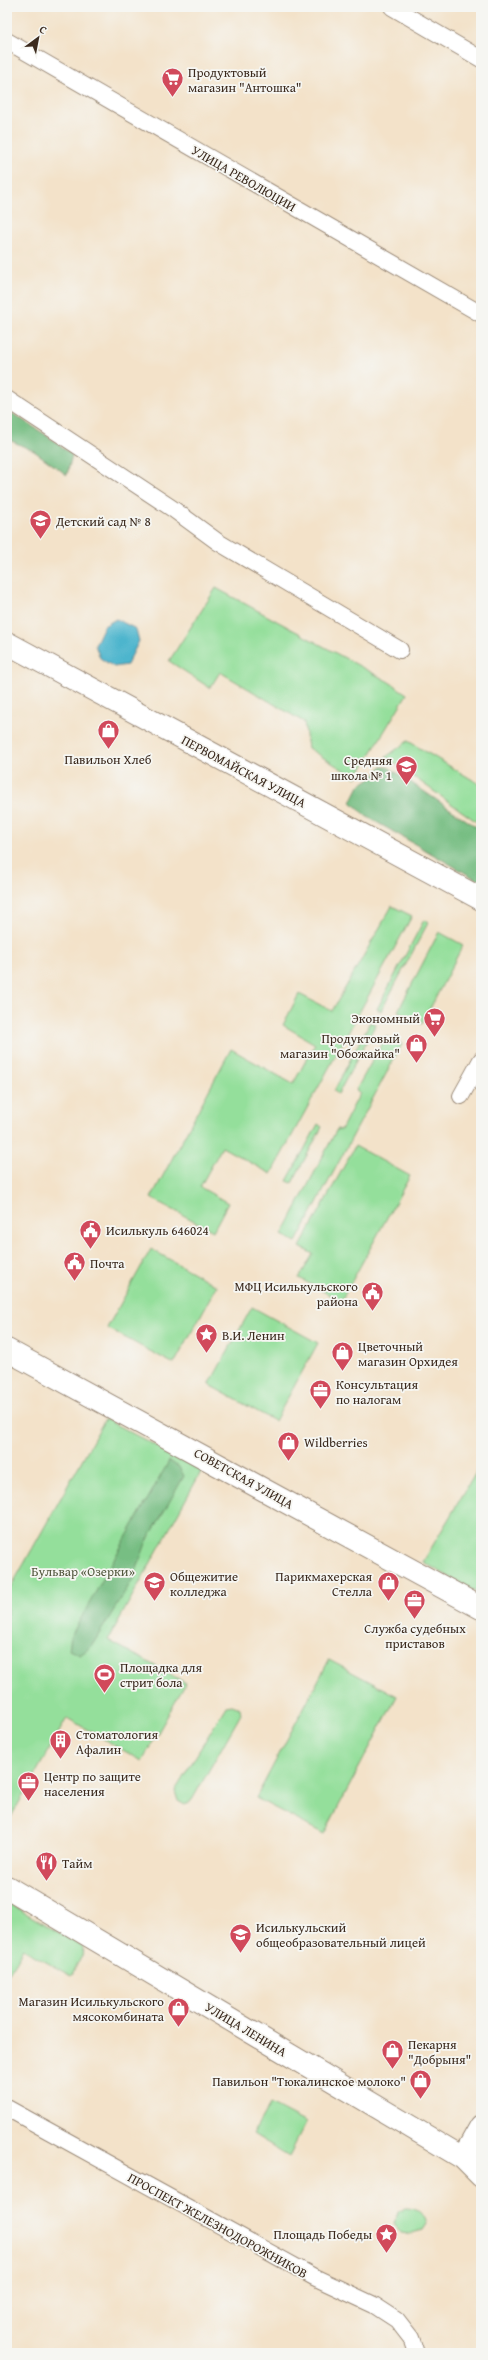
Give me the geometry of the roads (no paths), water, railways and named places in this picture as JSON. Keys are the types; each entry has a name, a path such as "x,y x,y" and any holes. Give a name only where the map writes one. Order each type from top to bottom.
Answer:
{"street":[{"path":"392,7 481,59"},
{"name":"УЛИЦА РЕВОЛЮЦИИ","path":"7,41 481,314"},
{"path":"7,398 173,509 218,542 400,650"},
{"name":"ПЕРВОМАЙСКАЯ УЛИЦА","path":"7,643 481,899"},
{"path":"461,1096 481,1060"},
{"name":"СОВЕТСКАЯ УЛИЦА","path":"7,1350 481,1608"},
{"name":"УЛИЦА ЛЕНИНА","path":"7,1887 463,2158 481,2176"},
{"name":"ПРОСПЕКТ ЖЕЛЕЗНОДОРОЖНИКОВ","path":"7,2108 314,2277 374,2305 397,2320 411,2338 416,2353"},
{"path":"463,2158 481,2126"}],"water":[{"path":"116,619 136,629 139,641 127,665 114,667 100,658 95,645 104,626"}],"place":[{"name":"Продуктовый магазин \"Антошка\"","path":"172,98"},
{"name":"Детский сад № 8","path":"41,540"},
{"name":"Павильон Хлеб","path":"108,750"},
{"name":"Средняя школа № 1","path":"407,786"},
{"name":"Экономный","path":"435,1038"},
{"name":"Продуктовый магазин \"Обожайка\"","path":"416,1064"},
{"name":"Исилькуль 646024","path":"91,1250"},
{"name":"Почта","path":"75,1282"},
{"name":"МФЦ Исилькульского района","path":"373,1312"},
{"name":"В.И. Ленин","path":"207,1354"},
{"name":"Цветочный магазин Орхидея","path":"342,1372"},
{"name":"Консультация по налогам","path":"320,1410"},
{"name":"Wildberries","path":"288,1462"},
{"name":"Общежитие колледжа","path":"155,1602"},
{"name":"Парикмахерская Стелла","path":"388,1602"},
{"name":"Служба судебных приставов","path":"415,1620"},
{"name":"Площадка для стрит бола","path":"105,1694"},
{"name":"Стоматология Афалин","path":"61,1760"},
{"name":"Центр по защите населения","path":"28,1802"},
{"name":"Тайм","path":"46,1882"},
{"name":"Исилькульский общеобразовательный лицей","path":"241,1954"},
{"name":"Магазин Исилькульского мясокомбината","path":"179,2028"},
{"name":"Пекарня \"Добрыня\"","path":"392,2070"},
{"name":"Павильон \"Тюкалинское молоко\"","path":"421,2100"},
{"name":"Площадь Победы","path":"387,2254"}],"park label":[{"name":"Бульвар «Озерки»","path":"83,1571"}]}
